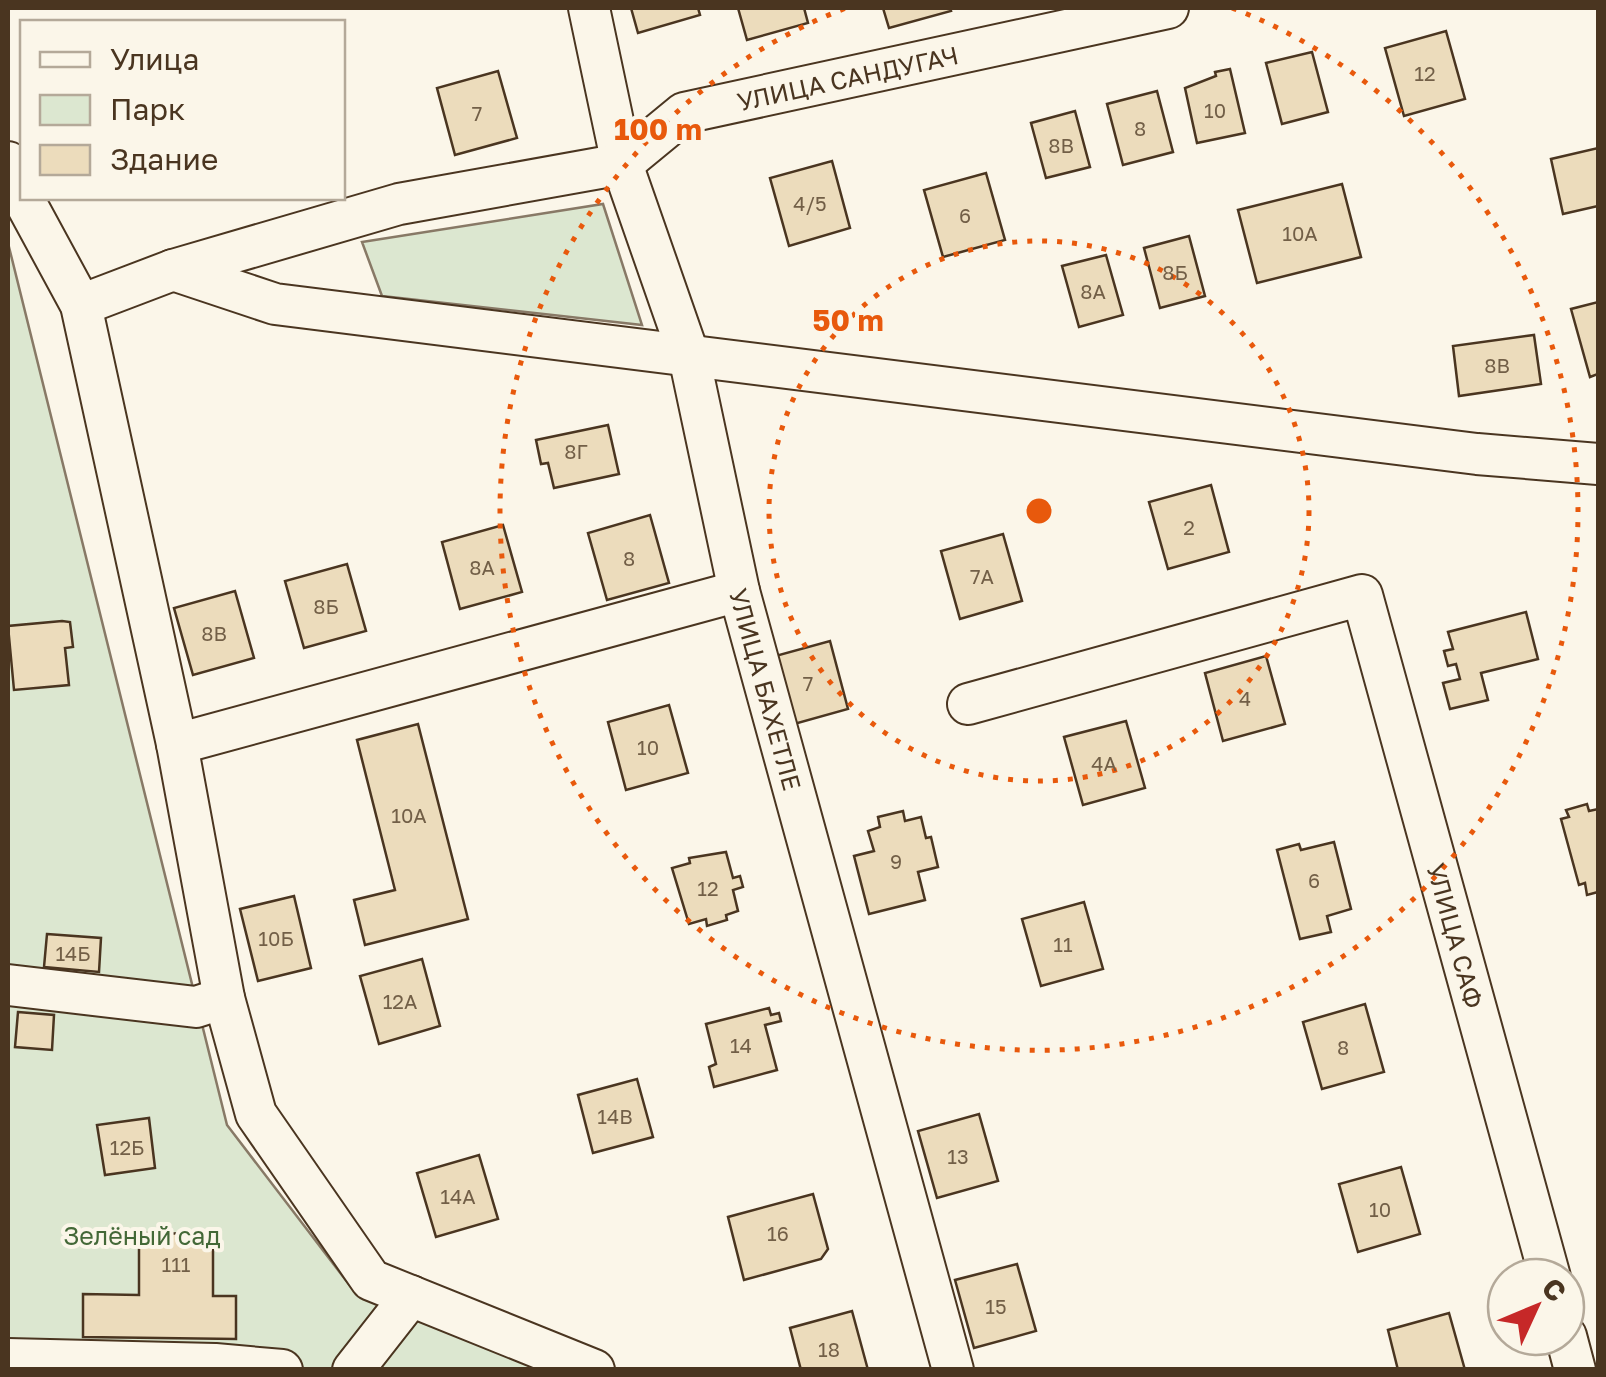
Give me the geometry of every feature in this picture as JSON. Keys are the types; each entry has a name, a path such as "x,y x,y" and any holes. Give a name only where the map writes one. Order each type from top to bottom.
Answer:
{"street":[{"name":"УЛИЦА БАХЕТЛЕ","path":"588,8 622,164 689,356 739,591 954,1370"},
{"name":"УЛИЦА САНДУГАЧ","path":"80,305 173,270 399,204 622,164 684,113 1168,8"},
{"path":"8,162 20,201 80,305 177,744 224,998 256,1114 371,1280 594,1370"},
{"path":"173,270 275,304 1476,454 1598,464"},
{"path":"177,744 739,591"},
{"name":"УЛИЦА САФ","path":"968,704 1362,595 1544,1257"},
{"path":"8,985 196,1007 224,998"},
{"path":"353,1370 411,1296"},
{"path":"8,1359 282,1370"}],"green space":[{"path":"603,204 642,325 382,296 362,242"},
{"name":"Зелёный сад","path":"8,243 227,1125 351,1287 554,1369 8,1369"}],"building":[{"path":"631,8 698,8 700,15 638,33"},
{"path":"738,8 804,8 808,23 747,40"},
{"path":"883,8 950,8 951,11 889,28"},
{"path":"1446,31 1465,99 1404,116 1385,48"},
{"path":"1312,52 1328,112 1282,124 1266,63"},
{"path":"1230,69 1245,133 1197,143 1185,88 1216,76 1215,72"},
{"path":"498,71 517,138 455,155 437,88"},
{"path":"1157,91 1173,152 1123,165 1107,104"},
{"path":"1075,111 1090,167 1046,178 1031,123"},
{"path":"1598,148 1598,206 1563,214 1551,159"},
{"path":"832,161 850,228 789,246 770,178"},
{"path":"986,173 1005,240 943,257 924,190"},
{"path":"1342,184 1361,257 1257,283 1238,210"},
{"path":"1189,236 1205,296 1160,308 1144,248"},
{"path":"1106,255 1123,315 1079,327 1062,266"},
{"path":"1598,302 1598,374 1590,377 1571,309"},
{"path":"1534,335 1541,384 1459,396 1453,346"},
{"path":"608,425 619,474 554,488 548,463 541,464 536,440"},
{"path":"1211,485 1229,552 1168,569 1149,502"},
{"path":"650,515 669,583 607,600 588,533"},
{"path":"503,525 522,592 460,609 442,542"},
{"path":"1003,534 1022,601 960,619 941,551"},
{"path":"347,564 366,631 304,648 285,581"},
{"path":"235,591 254,658 193,675 174,608"},
{"path":"1526,612 1538,659 1481,673 1488,700 1450,709 1443,683 1460,679 1456,664 1448,666 1444,651 1453,649 1448,632"},
{"path":"70,622 73,647 65,648 69,685 14,690 8,626"},
{"path":"830,641 848,709 787,726 768,658"},
{"path":"1266,656 1285,724 1223,741 1205,673"},
{"path":"669,705 688,773 626,790 608,722"},
{"path":"1126,721 1145,788 1083,805 1064,737"},
{"path":"418,724 468,919 365,945 354,900 395,890 357,740"},
{"path":"1587,804 1589,811 1598,809 1598,892 1587,895 1585,883 1579,885 1561,819 1569,817 1566,810"},
{"path":"903,811 905,821 921,817 926,838 931,837 938,867 918,872 925,900 869,914 854,856 874,851 868,831 880,827 878,817"},
{"path":"1334,842 1351,909 1327,916 1331,932 1300,939 1277,850 1299,844 1301,850"},
{"path":"726,852 733,878 740,876 743,887 733,890 738,911 726,915 727,920 707,926 706,919 689,924 672,868 690,863 689,858"},
{"path":"294,896 311,968 258,981 240,909"},
{"path":"1084,902 1103,969 1041,986 1022,919"},
{"path":"47,934 101,938 99,972 44,967"},
{"path":"422,959 440,1026 379,1044 360,976"},
{"path":"1365,1004 1384,1072 1322,1089 1303,1022"},
{"path":"769,1008 771,1015 779,1013 781,1021 765,1025 777,1070 714,1087 709,1067 716,1064 706,1024"},
{"path":"18,1012 54,1015 52,1050 15,1047"},
{"path":"637,1079 653,1137 593,1153 578,1095"},
{"path":"979,1114 998,1181 937,1198 918,1131"},
{"path":"149,1118 155,1168 105,1175 97,1125"},
{"path":"479,1155 498,1219 436,1237 417,1173"},
{"path":"1401,1167 1420,1234 1358,1252 1339,1184"},
{"path":"813,1194 828,1249 821,1259 744,1280 728,1217"},
{"path":"139,1233 213,1234 213,1296 236,1296 236,1339 83,1337 83,1294 139,1295"},
{"path":"1017,1264 1036,1331 974,1348 955,1280"},
{"path":"852,1311 868,1370 801,1370 790,1328"},
{"path":"1449,1313 1465,1370 1398,1370 1388,1330"}]}
